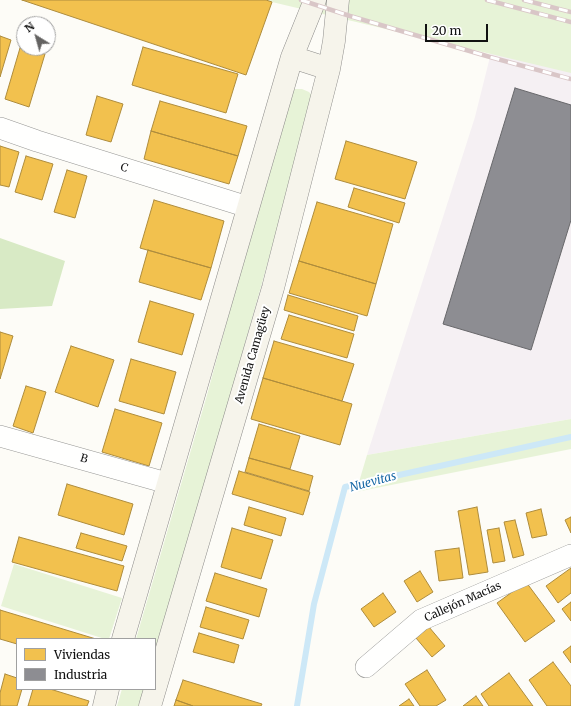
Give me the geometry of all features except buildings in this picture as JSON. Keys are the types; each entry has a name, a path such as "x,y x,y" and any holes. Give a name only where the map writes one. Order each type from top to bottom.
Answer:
{"main road":[{"path":"123,638 292,56 315,0"},
{"name":"Avenida Camagüey","path":"156,686 273,288 329,69 334,41 338,0"},
{"path":"292,56 329,69"},
{"path":"104,706 108,690"},
{"name":"Avenida Camagüey","path":"150,706 155,690"}],"street":[{"name":"C","path":"0,128 248,207"},
{"name":"B","path":"0,436 167,483"},
{"name":"Callejón Macías","path":"366,667 421,620 571,555"}],"shaded area":[{"path":"491,53 571,72 571,419 367,455 475,117"}],"green space":[{"path":"266,0 571,0 571,73 272,2"},
{"path":"295,89 302,89 309,92 314,98 199,507 156,651 156,638 136,638 207,395 289,92"},
{"path":"0,238 65,261 52,306 0,309"},
{"path":"571,419 571,449 356,492 367,455"},
{"path":"14,564 122,598 109,638 102,638 1,606"},
{"path":"122,690 145,690 140,706 117,706"}],"waterway":[{"name":"Nuevitas","path":"297,706 314,604 345,487 571,437"}],"railway":[{"path":"301,0 490,57 571,79"},
{"path":"487,0 571,22"},
{"path":"524,0 571,12"}]}
